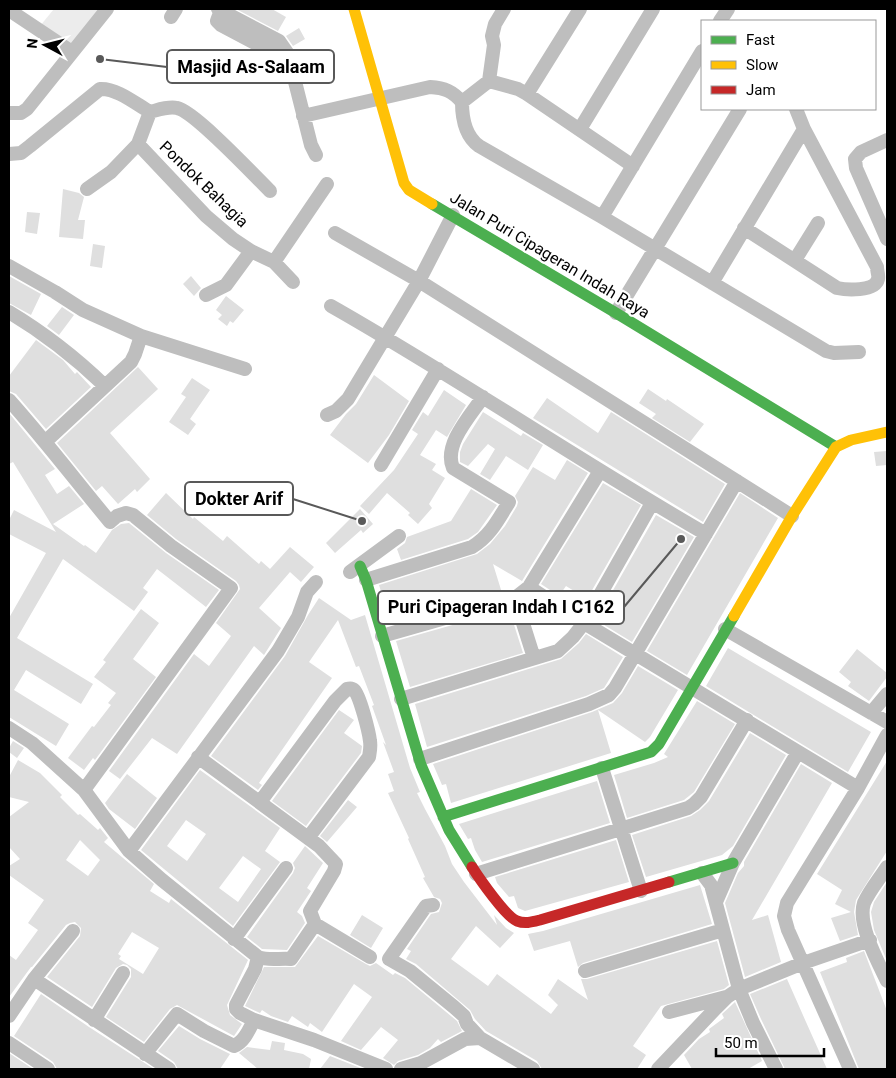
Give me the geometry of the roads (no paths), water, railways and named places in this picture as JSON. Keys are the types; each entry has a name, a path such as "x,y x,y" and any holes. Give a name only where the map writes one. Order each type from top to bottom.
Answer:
{"street":[{"path":"9,113 21,113 27,109 107,9"},
{"path":"219,9 279,41 288,54 311,145 316,155"},
{"name":"Jalan Puri Cipageran Indah Raya","path":"354,9 404,183 410,190 836,447"},
{"path":"462,102 489,81 494,45 492,36 495,24 504,9"},
{"path":"527,94 580,9"},
{"path":"580,129 653,9"},
{"path":"9,10 72,52"},
{"path":"602,217 701,53"},
{"path":"489,81 518,89 527,94 633,166"},
{"path":"303,116 430,88 443,88 453,92 462,102 462,114 468,135 473,142 826,351 834,353 859,352"},
{"path":"9,154 21,152 30,146 100,89 105,89 117,93 150,112 172,108 184,110 229,150 270,191"},
{"path":"616,313 739,110"},
{"path":"744,228 837,288 847,290 871,286 877,282 877,267 804,129 796,110"},
{"name":"Pondok Bahagia","path":"87,189 111,172 138,144 150,112"},
{"path":"712,283 804,129"},
{"path":"887,140 861,152 855,159 856,168 887,239"},
{"name":"Pondok Bahagia","path":"138,144 206,216 233,239 251,251 274,262 294,282"},
{"path":"274,262 326,184"},
{"path":"327,415 336,411 348,399 419,281 453,215"},
{"path":"795,260 818,223"},
{"path":"335,232 419,281 792,516"},
{"path":"206,295 226,286 251,251"},
{"path":"9,266 83,310 138,346 245,369"},
{"path":"331,306 438,369 600,471 706,534"},
{"path":"9,312 56,343 105,386"},
{"path":"46,441 131,362 138,346"},
{"path":"381,465 438,369"},
{"path":"366,580 472,547 481,542 492,531 509,502 453,468 450,462 451,449 482,397"},
{"path":"9,400 46,441 70,474 110,522 126,512 134,515 171,546 231,588 84,790"},
{"path":"443,816 651,752 659,744 792,516 836,447 851,440 887,432"},
{"path":"382,636 515,598 529,586 600,471"},
{"path":"420,759 589,704 609,694 615,688 636,654 737,481"},
{"path":"401,699 558,651 584,623 652,503"},
{"path":"399,536 355,569 366,580 420,759 443,816 455,842 476,874 514,920 524,923 540,920 733,863"},
{"path":"129,851 278,651 298,617 307,592 316,582"},
{"path":"529,586 584,623 858,788"},
{"path":"515,598 534,658"},
{"path":"725,629 887,722"},
{"path":"260,802 335,701 347,689 352,688 355,690 370,739 368,757 308,838"},
{"path":"871,713 887,694"},
{"path":"476,874 688,808 701,796 747,720"},
{"path":"9,728 32,742 84,790 129,851 258,957 269,960 276,958 291,959 314,924"},
{"path":"850,1069 788,930 784,916 787,903 858,788 887,734"},
{"path":"716,902 733,863 798,752"},
{"path":"198,757 326,851 336,864 334,871 310,911 314,924 370,957"},
{"path":"602,768 641,891"},
{"path":"886,977 863,921 864,903 887,867"},
{"path":"234,939 286,868"},
{"path":"702,873 711,885 739,989 753,1023 776,1069"},
{"path":"433,905 426,906 389,959 410,971 464,1016 467,1024 480,1038 533,1069"},
{"path":"585,971 723,930"},
{"path":"9,1016 34,979 73,931"},
{"path":"658,1069 727,997 739,989 803,963 870,940"},
{"path":"258,957 255,969 236,1005 236,1009 240,1014 314,1040 386,1069"},
{"path":"94,1020 123,973"},
{"path":"34,979 169,1069"},
{"path":"669,1012 727,997"},
{"path":"145,1054 177,1014 204,1031 234,1046 238,1045 247,1034 254,1020"},
{"path":"401,1069 421,1063 465,1039 480,1038"},
{"path":"9,1043 48,1069"}],"place":[{"name":"Masjid As-Salaam","path":"100,59"},
{"name":"Dokter Arif","path":"362,521"},
{"name":"Puri Cipageran Indah I C162","path":"681,539"}]}
